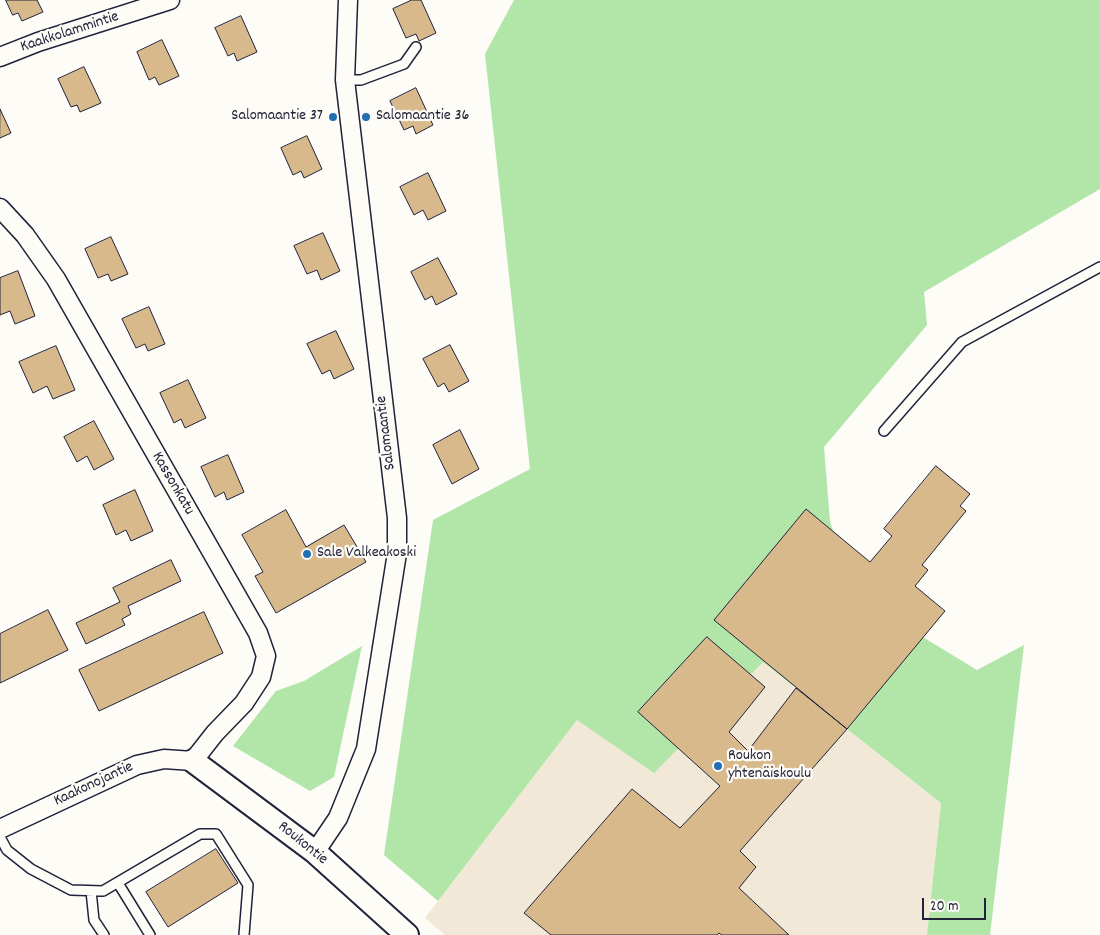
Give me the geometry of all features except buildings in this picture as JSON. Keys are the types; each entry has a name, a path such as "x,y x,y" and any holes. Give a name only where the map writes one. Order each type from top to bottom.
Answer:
{"street":[{"name":"Kaakkolammintie","path":"0,57 38,42 170,0"},
{"name":"Salomaantie","path":"315,852 338,818 366,749 397,553 397,518 394,488 345,80 348,0"},
{"name":"Kassonkatu","path":"0,208 25,235 56,279 258,632 266,656 261,677 244,702 193,760"},
{"name":"Kaakonojantie","path":"0,829 137,765 164,759 193,760"},
{"name":"Roukontie","path":"193,760 315,852 400,933"}],"lane":[{"path":"345,80 362,80 404,64 416,47"},
{"path":"884,431 962,342 1100,267"},
{"path":"0,837 7,850 31,869 71,890 103,892 200,834 216,834 248,885 244,935"},
{"path":"118,883 150,935"},
{"path":"92,891 94,920 104,935"}],"shaded area":[{"name":"Roukon yhtenäiskoulu","path":"744,644 776,673 941,803 927,935 445,935 425,918 577,720"}],"green space":[{"path":"514,0 1100,0 1100,189 924,292 927,325 824,447 830,522 857,597 977,670 1024,645 990,935 927,935 941,803 763,662 654,773 577,720 438,901 384,855 433,520 530,469 485,54"},
{"path":"362,646 334,777 310,791 233,746 276,691 304,681"}],"place":[{"name":"Salomaantie 37","path":"333,117"},
{"name":"Salomaantie 36","path":"366,117"},
{"name":"Sale Valkeakoski","path":"307,554"},
{"name":"Roukon yhtenäiskoulu","path":"718,766"}]}
